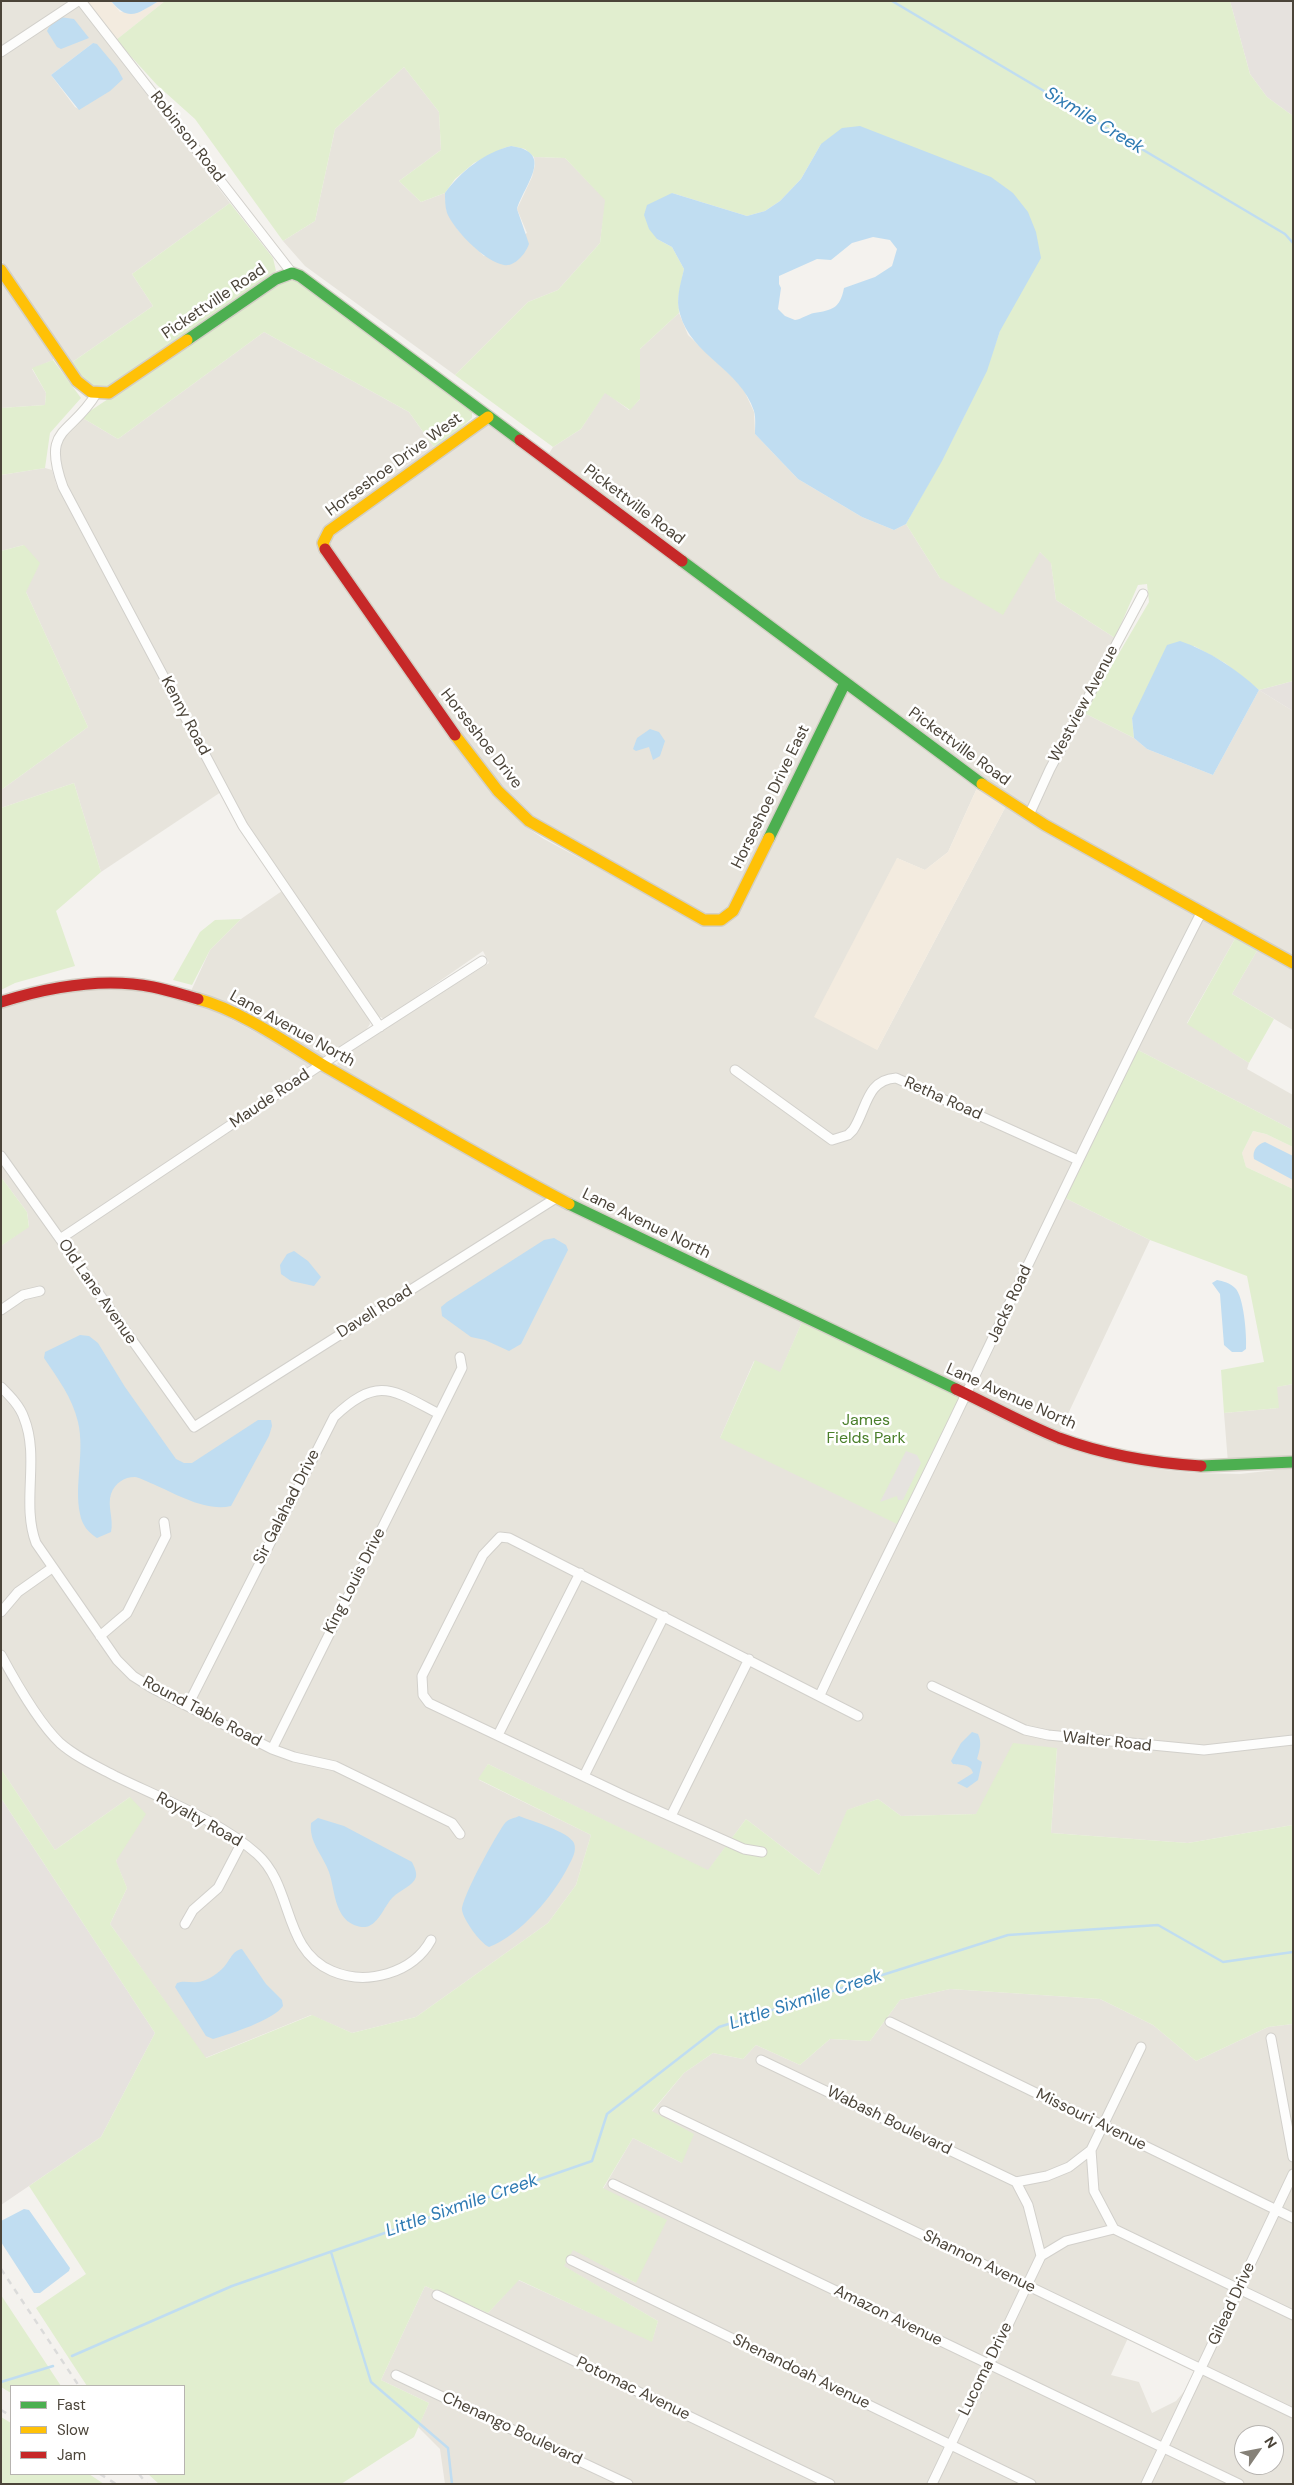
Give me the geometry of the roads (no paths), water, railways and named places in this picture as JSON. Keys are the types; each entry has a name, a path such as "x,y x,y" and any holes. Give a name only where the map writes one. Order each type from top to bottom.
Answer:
{"street":[{"path":"1,52 79,1"},
{"name":"Robinson Road","path":"79,1 292,274"},
{"path":"1,270 77,381 88,392 96,394"},
{"name":"Pickettville Road","path":"96,394 109,393 276,279 292,274 308,282 948,761 1029,815 1293,963"},
{"name":"Kenny Road","path":"96,394 88,407 69,423 56,444 55,461 63,487 243,826 380,1027"},
{"name":"Horseshoe Drive West","path":"323,543 329,531 488,417"},
{"name":"Horseshoe Drive","path":"323,543 327,554 468,754 498,791 529,821 704,920 721,920"},
{"name":"Westview Avenue","path":"1029,815 1050,769 1143,594"},
{"name":"Horseshoe Drive East","path":"721,920 733,911 845,683"},
{"name":"Jacks Road","path":"820,1695 859,1609 966,1395 1078,1160 1201,913"},
{"name":"Maude Road","path":"60,1239 322,1064 482,961"},
{"name":"Lane Avenue North","path":"1,1002 43,988 67,985 112,983 152,987 180,993 216,1006 322,1064 556,1198 966,1395 1074,1443 1130,1459 1193,1467 1293,1462"},
{"name":"Retha Road","path":"735,1070 832,1140 848,1135 853,1130 876,1084 886,1079 896,1078 1078,1160"},
{"name":"Old Lane Avenue","path":"1,1156 194,1427"},
{"name":"Davell Road","path":"194,1427 556,1198"},
{"path":"1,1310 23,1295 32,1291 40,1291"},
{"name":"King Louis Drive","path":"272,1749 462,1368 460,1357"},
{"name":"Round Table Road","path":"1,1387 24,1417 32,1457 31,1528 36,1542 52,1568 117,1660 133,1676 272,1749 294,1757 335,1766 452,1823 460,1834"},
{"name":"Sir Galahad Drive","path":"188,1705 334,1417 366,1394 386,1389 439,1414"},
{"path":"100,1636 127,1613 166,1536 164,1522"},
{"path":"762,1852 744,1849 429,1703 423,1695 421,1687 422,1676 482,1555 500,1537 508,1538 750,1659 858,1716"},
{"path":"1,1612 18,1592 52,1568"},
{"path":"498,1736 580,1574"},
{"path":"584,1776 664,1616"},
{"name":"Royalty Road","path":"1,1655 49,1731 72,1752 242,1842 259,1856 276,1881 298,1938 309,1954 330,1970 357,1978 380,1976 411,1963 423,1953 431,1940"},
{"path":"671,1816 750,1659"},
{"name":"Walter Road","path":"932,1686 1025,1730 1048,1735 1191,1749 1293,1740"},
{"path":"186,1924 193,1910 218,1888 242,1842"},
{"name":"Missouri Avenue","path":"890,2022 1293,2218"},
{"path":"1271,2038 1293,2157"},
{"path":"1114,2229 1066,2241 1042,2256 1032,2214 1016,2182 1047,2176 1068,2167 1091,2150 1141,2047"},
{"name":"Wabash Boulevard","path":"761,2060 1016,2182"},
{"name":"Shannon Avenue","path":"664,2111 1293,2413"},
{"path":"1091,2150 1094,2191 1114,2229 1293,2315"},
{"name":"Gilead Drive","path":"1162,2448 1201,2370 1293,2174"},
{"name":"Amazon Avenue","path":"613,2184 1238,2484"},
{"name":"Lucoma Drive","path":"932,2484 1026,2284 1042,2256"},
{"name":"Shenandoah Avenue","path":"571,2260 1031,2484"},
{"name":"Potomac Avenue","path":"437,2295 830,2484"},
{"name":"Chenango Boulevard","path":"396,2375 628,2484"},
{"path":"1146,2484 1162,2448"}],"water":[{"path":"111,1 159,1 139,12 129,14 117,8"},
{"path":"60,17 74,19 89,38 61,49 57,47 47,31"},
{"path":"93,43 97,44 117,68 123,79 110,91 79,110 51,75"},
{"path":"860,126 991,177 1013,193 1028,212 1036,232 1041,258 1000,331 987,371 942,461 906,524 894,530 862,517 798,479 755,434 755,414 748,397 728,373 694,341 686,328 678,303 684,269 672,247 657,239 649,229 644,215 647,205 672,193 747,216 765,211 780,201 801,179 821,144 842,128","holes":["873,237 890,240 897,249 892,266 875,277 844,288 840,300 834,307 795,320 785,316 778,309 781,288 779,276 817,259 831,260 852,243"]},
{"path":"511,146 524,149 532,155 535,162 534,171 517,209 529,244 523,255 516,262 504,265 496,263 479,252 456,228 447,213 445,193 474,164 492,153"},
{"path":"1180,641 1222,661 1259,690 1213,775 1147,749 1134,738 1132,718 1167,645"},
{"path":"650,729 659,732 665,741 660,756 653,760 649,747 636,751 633,749 637,738"},
{"path":"1265,1142 1293,1156 1293,1180 1254,1159 1256,1148"},
{"path":"554,1238 566,1245 568,1250 521,1344 509,1351 485,1340 471,1337 442,1316 441,1307 447,1302 544,1240"},
{"path":"294,1251 308,1261 321,1277 314,1286 291,1281 281,1274 280,1265 287,1254"},
{"path":"1217,1280 1233,1286 1241,1299 1246,1343 1246,1349 1242,1352 1232,1352 1224,1345 1220,1294 1212,1283"},
{"path":"80,1335 89,1336 98,1343 125,1387 176,1459 184,1463 192,1463 258,1420 271,1420 272,1426 269,1436 231,1506 221,1507 201,1504 142,1479 131,1477 117,1484 111,1494 111,1532 97,1538 88,1531 81,1518 78,1503 80,1434 78,1422 68,1396 44,1358 45,1352"},
{"path":"972,1732 978,1734 980,1740 977,1759 982,1762 978,1780 967,1788 957,1783 973,1773 972,1770 965,1766 953,1764 951,1761 961,1743"},
{"path":"519,1816 550,1827 565,1835 574,1843 575,1852 563,1877 546,1901 513,1933 489,1947 481,1941 469,1925 463,1914 463,1903 480,1866 506,1822"},
{"path":"318,1818 344,1826 412,1862 416,1873 414,1880 390,1900 379,1917 369,1926 354,1925 347,1921 339,1909 329,1872 312,1836 311,1823"},
{"path":"242,1949 266,1984 282,2000 283,2006 271,2016 261,2021 213,2039 206,2036 175,1987 180,1982 200,1982 210,1978 222,1969 233,1954"},
{"path":"24,2209 29,2210 70,2268 69,2271 40,2293 34,2293 1,2242 1,2221"}],"waterway":[{"name":"Sixmile Creek","path":"892,1 1285,234 1293,243"},
{"name":"Little Sixmile Creek","path":"72,2356 232,2286 592,2161 607,2114 719,2027 1008,1935 1158,1925 1223,1962 1293,1952"},
{"path":"331,2252 371,2382 448,2448 452,2484"},
{"path":"1,2382 53,2366"}],"railway":[{"path":"1,2269 78,2385"},
{"path":"1,2410 10,2415"},
{"path":"102,2475 116,2484"},
{"path":"140,2475 147,2484"}],"park label":[{"name":"James Fields Park","path":"866,1430"}]}
